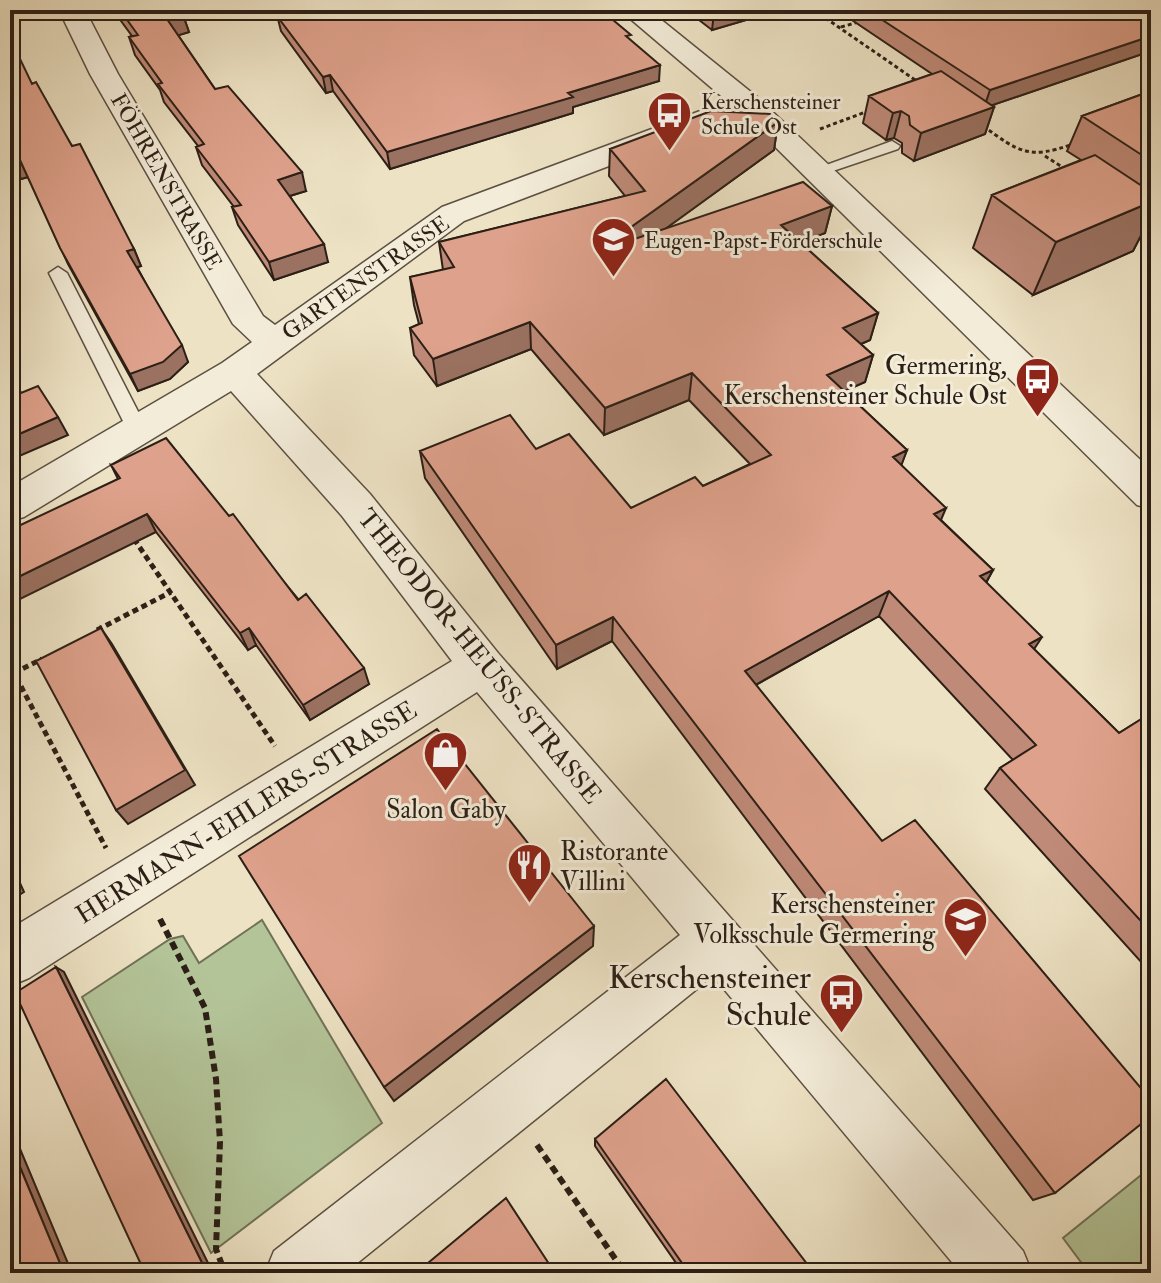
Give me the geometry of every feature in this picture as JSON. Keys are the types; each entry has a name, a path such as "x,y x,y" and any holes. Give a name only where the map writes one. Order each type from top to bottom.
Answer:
{"street":[{"name":"FÖHRENSTRASSE","path":"72,10 104,74 250,324 275,341"},
{"path":"633,10 747,103 1151,494"},
{"name":"GARTENSTRASSE","path":"10,506 235,372 453,214 747,103"},
{"name":"THEODOR-HEUSS-STRASSE","path":"235,372 356,505 482,666 1001,1273"},
{"name":"HERMANN-EHLERS-STRASSE","path":"10,959 482,666"},
{"path":"296,1273 717,939"}],"lane":[{"path":"805,158 888,142"},
{"path":"58,273 138,431"}],"path":[{"path":"814,10 928,88"},
{"path":"839,28 868,19"},
{"path":"805,158 884,105"},
{"path":"977,122 1027,156 1044,155 1084,140"},
{"path":"1044,155 1071,173"},
{"path":"126,528 297,780"},
{"path":"93,632 171,592"},
{"path":"53,653 12,674 205,1008 216,1079 220,1142 216,1249 225,1273"},
{"path":"509,1104 625,1273"}],"green space":[{"path":"262,920 382,1123 211,1253 82,997 170,939 183,936 199,963"},
{"path":"1151,1167 1151,1273 1089,1273 1063,1238"}],"building":[{"path":"120,10 179,10 183,15 167,19 215,89 228,86 302,172 278,180 324,244 269,262 232,207 241,205 196,147 204,144 158,84 162,83 129,37 138,35"},
{"path":"281,10 601,10 660,65 568,93 573,97 387,152 330,75 323,77 277,16 284,14"},
{"path":"867,10 1151,10 1151,36 990,90"},
{"path":"10,38 32,84 36,82 72,146 80,144 134,249 127,251 182,345 163,362 130,374 60,248 20,160 13,162 10,156"},
{"path":"941,71 994,107 921,133 910,125 909,116 901,111 893,113 869,96"},
{"path":"1151,91 1151,161 1082,116"},
{"path":"711,111 770,114 778,122 596,252 803,182 832,206 781,225 878,313 843,328 873,355 827,375 907,450 893,457 946,508 934,514 993,570 980,576 1042,637 1029,644 1119,733 1151,713 1151,932 1000,768 1036,745 889,591 745,671 882,841 915,820 1151,1100 1151,1116 1055,1193 613,617 556,645 420,451 510,415 536,449 569,434 631,508 695,477 703,486 771,455 692,373 605,408 530,322 433,359 410,328 422,323 410,277 454,267 439,242 645,191 610,149"},
{"path":"1095,155 1151,192 1151,202 1056,242 992,195"},
{"path":"10,372 21,393 38,386 58,417 10,438"},
{"path":"166,438 229,516 233,514 298,600 306,594 364,668 303,705 249,628 240,633 147,514 10,581 10,530 120,478 111,465"},
{"path":"101,628 185,770 116,810 36,661"},
{"path":"437,729 594,926 384,1087 239,856"},
{"path":"56,967 207,1273 145,1273 15,993"},
{"path":"666,1079 814,1273 689,1273 595,1139"},
{"path":"10,1143 64,1273 10,1273"},
{"path":"506,1198 555,1273 416,1273"}],"place":[{"name":"Kerschensteiner Schule Ost","path":"670,153"},
{"name":"Eugen-Papst-Förderschule","path":"613,279"},
{"name":"Germering, Kerschensteiner Schule Ost","path":"1038,419"},
{"name":"Salon Gaby","path":"446,793"},
{"name":"Ristorante Villini","path":"529,905"},
{"name":"Kerschensteiner Volksschule Germering","path":"966,958"},
{"name":"Kerschensteiner Schule","path":"842,1034"}]}
